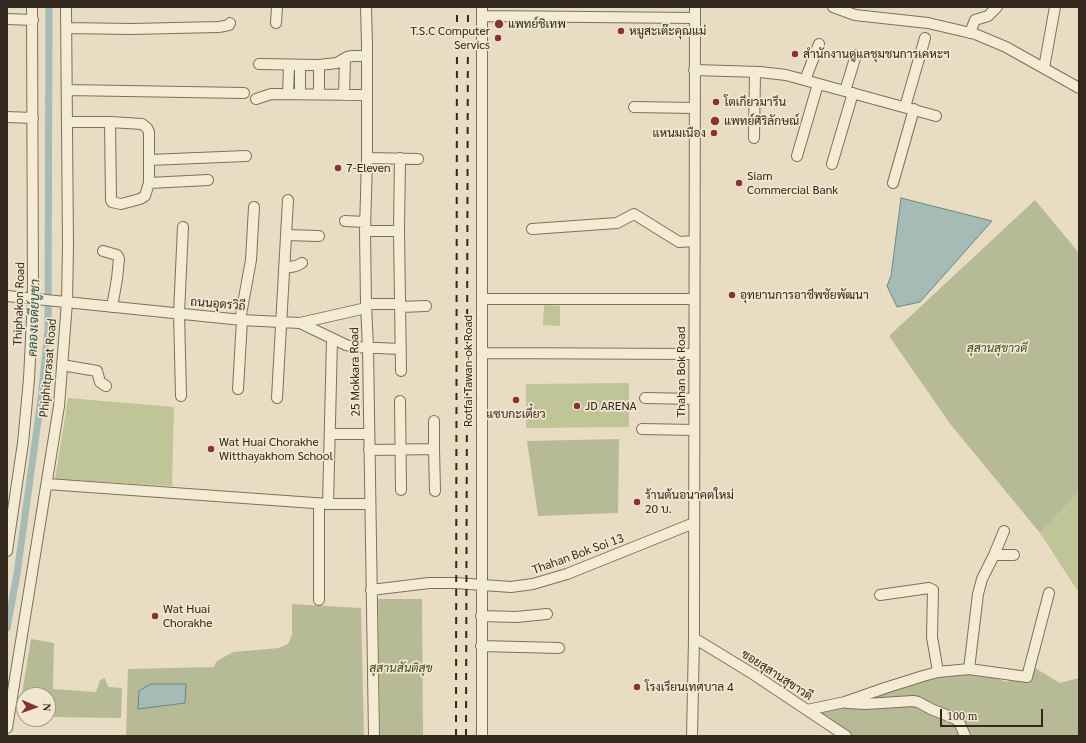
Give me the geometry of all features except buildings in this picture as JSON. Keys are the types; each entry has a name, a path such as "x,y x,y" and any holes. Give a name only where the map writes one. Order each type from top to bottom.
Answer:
{"street":[{"name":"Thiphakon Road","path":"7,551 8,535 23,443 39,299 32,7"},
{"name":"Phiphitprasat Road","path":"7,728 59,406 62,365 63,302 68,245 66,7"},
{"path":"276,23 277,7"},
{"name":"25 Mokkara Road","path":"366,7 367,158 365,226 374,736"},
{"name":"Thahan Bok Road","path":"692,736 694,638 695,7"},
{"path":"833,7 855,15 928,23 970,33 1006,47 1079,88"},
{"path":"970,33 975,20 988,16 997,7"},
{"path":"1044,68 1055,7"},
{"path":"482,11 694,18"},
{"name":"Rotfai Tawan-ok Road","path":"482,11 482,736"},
{"path":"7,19 32,20"},
{"path":"66,28 173,29 218,27 229,25 230,23"},
{"path":"893,183 925,38"},
{"path":"804,80 819,44"},
{"path":"832,164 856,55"},
{"path":"259,64 319,66 337,63 353,56 367,56"},
{"path":"344,95 345,60"},
{"path":"288,94 289,65"},
{"path":"300,65 300,94"},
{"path":"318,94 319,66"},
{"path":"694,70 755,72 786,75 936,116"},
{"path":"754,138 755,72"},
{"path":"797,156 818,84"},
{"path":"66,90 244,93"},
{"path":"256,99 271,94 367,95"},
{"path":"634,107 694,108"},
{"path":"7,117 34,118"},
{"path":"67,122 110,122 138,123 145,125 149,132 149,160 148,182 145,196 140,199 121,204 112,202 111,200 110,122"},
{"path":"149,160 246,156"},
{"path":"367,158 418,159"},
{"path":"400,158 399,231 402,371"},
{"path":"148,182 208,180"},
{"path":"277,398 288,200"},
{"path":"238,389 241,320 251,260 254,207"},
{"path":"532,229 617,224 634,214 679,242 694,241"},
{"path":"345,221 365,226 399,231"},
{"path":"181,396 179,314 183,227"},
{"path":"286,236 319,236"},
{"path":"103,251 117,255 118,259 117,279 112,307"},
{"path":"284,268 296,266 302,263"},
{"name":"ถนนอุดรวิถี","path":"7,296 241,320 300,323 366,306 426,306"},
{"path":"482,299 694,299"},
{"path":"300,323 324,334 332,340 346,345 368,348 401,349"},
{"path":"319,600 324,504 330,434 332,340"},
{"path":"482,353 694,354"},
{"path":"62,365 97,371 100,382 106,386"},
{"path":"645,398 694,399"},
{"path":"400,401 401,490"},
{"path":"434,421 435,491"},
{"path":"642,429 694,430"},
{"path":"330,434 368,434"},
{"path":"369,450 434,449"},
{"path":"47,484 324,504 370,504"},
{"name":"Thahan Bok Soi 13","path":"371,590 429,583 481,584 511,587 533,584 567,574 694,523"},
{"path":"969,668 978,594 982,579 1004,531"},
{"path":"994,555 1014,555"},
{"path":"880,595 929,588 933,590 932,636 938,672"},
{"path":"807,710 844,702 938,672 969,668 1027,677 1049,592"},
{"path":"481,616 516,617 547,614"},
{"name":"ซอยสุสานสุขาวดี","path":"694,638 753,674 846,736"},
{"path":"481,646 559,648"},
{"path":"844,702 866,704 918,702 956,719 960,724 964,736"}],"green space":[{"name":"สุสานสุขาวดี","path":"1035,200 1079,253 1079,492 1040,533 951,425 889,336"},
{"path":"544,305 560,306 560,326 543,325"},
{"name":"JD ARENA","path":"629,383 629,427 526,428 526,384"},
{"path":"68,398 174,407 172,486 55,479"},
{"path":"619,439 618,513 538,516 527,441"},
{"path":"1079,492 1079,593 1040,533"},
{"name":"สุสานสันติสุข","path":"378,599 422,599 423,736 380,736"},
{"path":"292,604 361,608 364,736 126,736 128,669 214,667 216,662 233,652 279,648 288,644 292,635"},
{"path":"31,639 54,643 53,687 23,687"},
{"path":"1035,668 1060,683 1079,678 1079,736 846,736 807,705 845,702 969,669 1007,682"},
{"path":"105,678 108,687 122,688 121,718 56,717 56,689 96,692 100,680"}],"water":[{"path":"901,198 992,221 920,302 897,307 887,286 891,276"},
{"path":"151,684 186,684 185,703 138,709 139,691"}],"waterway":[{"name":"คลองเจดีย์บูชา","path":"7,628 17,574 41,399 48,330 49,7"}],"railway":[{"path":"456,736 457,7"},
{"path":"466,736 468,7"}],"place":[{"name":"แพทย์ชิเทพ","path":"499,24"},
{"name":"หมูสะเต๊ะคุณแม่","path":"621,31"},
{"name":"T.S.C Computer Servics","path":"498,38"},
{"name":"สำนักงานดูแลชุมชนการเคหะฯ","path":"795,54"},
{"name":"โตเกียวมารีน","path":"716,102"},
{"name":"แพทย์ศิริลักษณ์","path":"715,121"},
{"name":"แหนมเนือง","path":"714,133"},
{"name":"7-Eleven","path":"338,168"},
{"name":"Siam Commercial Bank","path":"739,183"},
{"name":"อุทยานการอาชีพชัยพัฒนา","path":"732,295"},
{"name":"แซบกะเตี๋ยว","path":"516,400"},
{"name":"JD ARENA","path":"577,406"},
{"name":"Wat Huai Chorakhe Witthayakhom School","path":"211,449"},
{"name":"ร้านต้นอนาคตใหม่ 20 บ.","path":"637,502"},
{"name":"Wat Huai Chorakhe","path":"155,616"},
{"name":"โรงเรียนเทศบาล 4","path":"637,687"}]}
